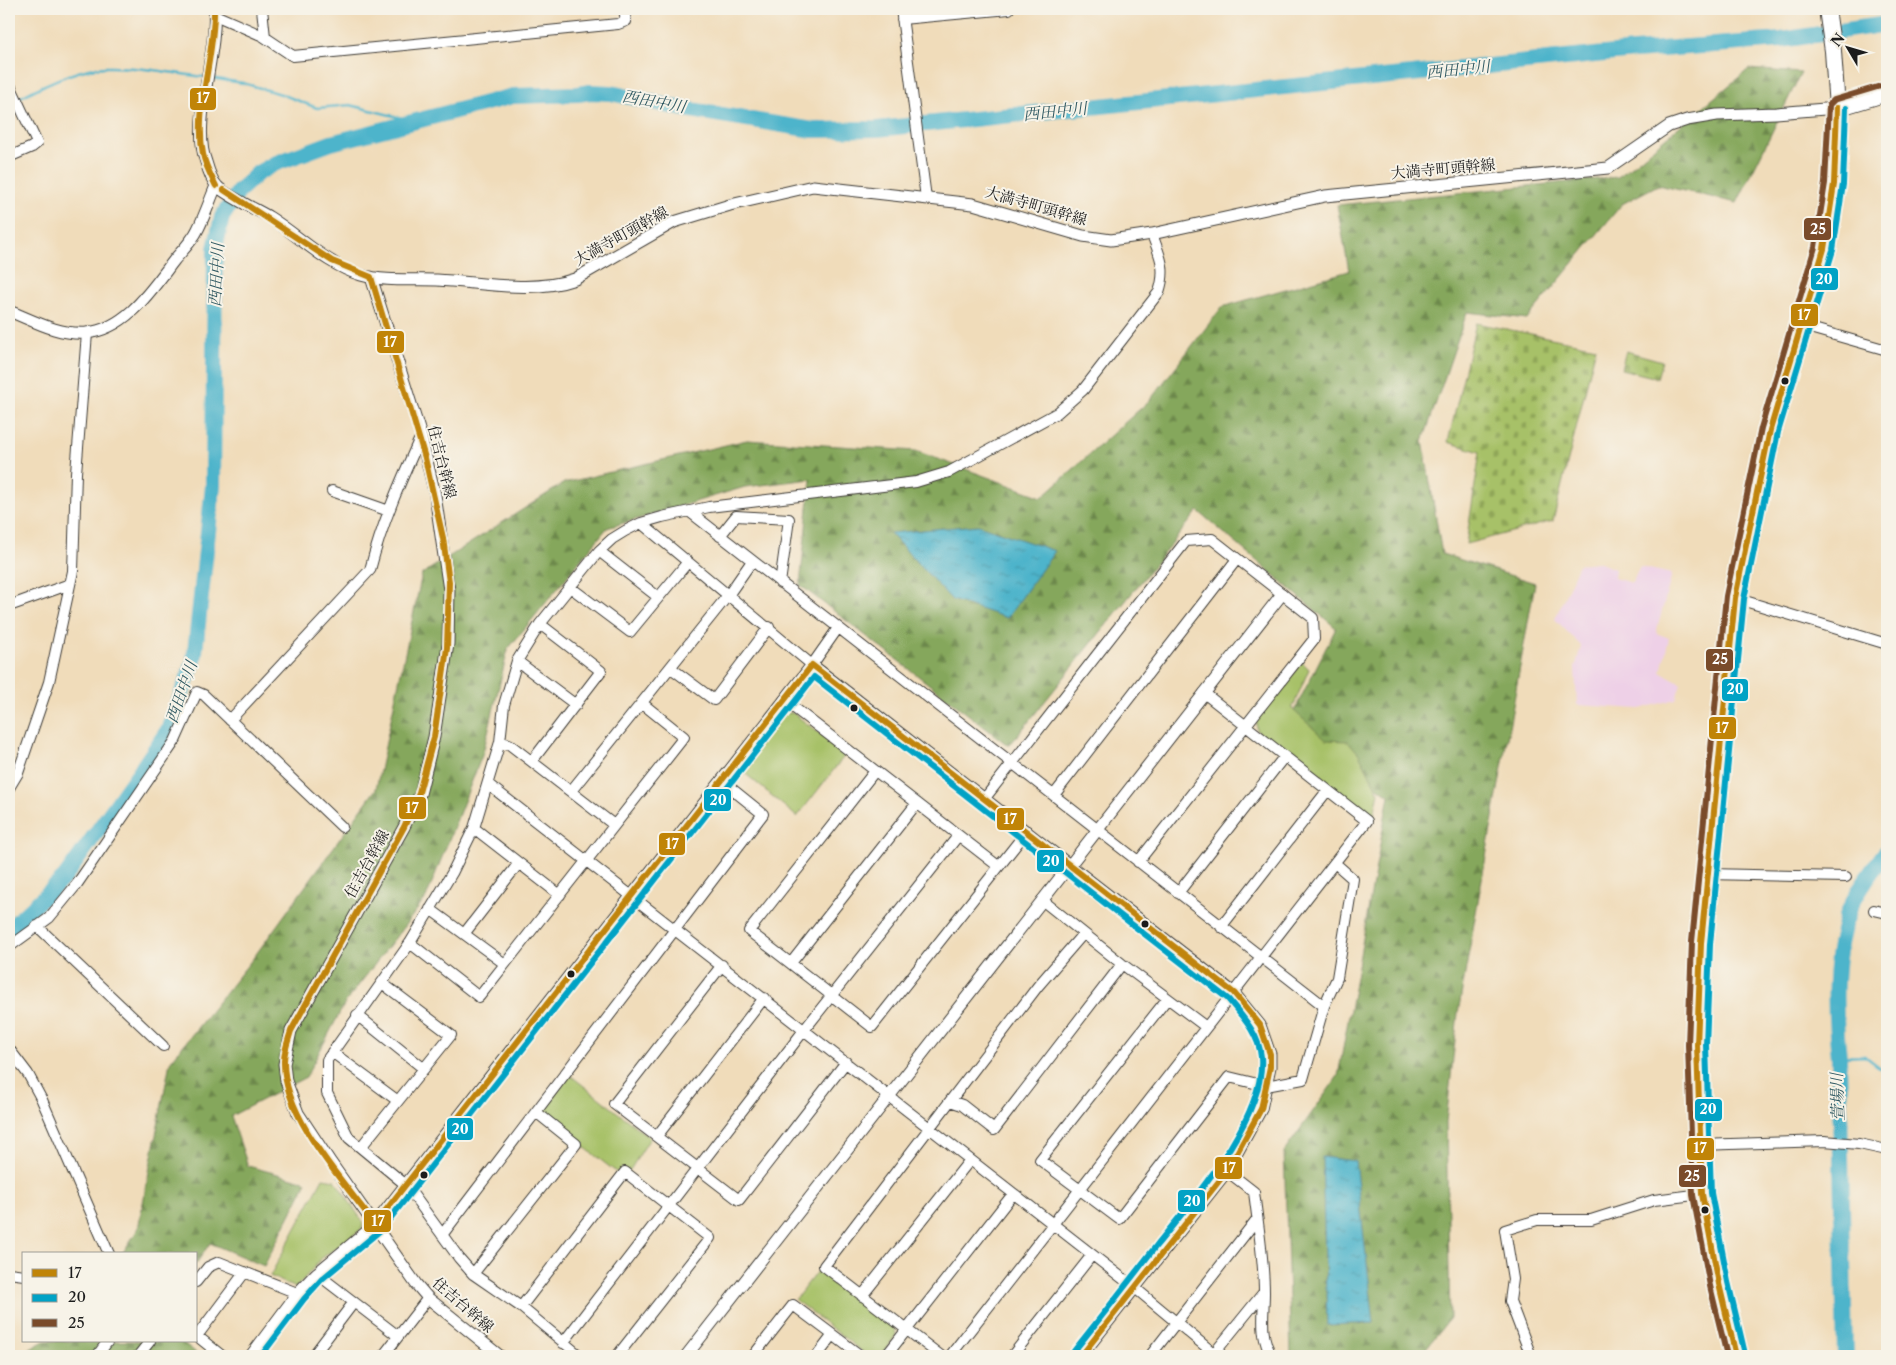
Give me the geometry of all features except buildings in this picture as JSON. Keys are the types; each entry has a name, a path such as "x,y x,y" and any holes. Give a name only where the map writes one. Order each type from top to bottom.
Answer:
{"highway":[{"path":"1736,1356 1719,1284 1702,1194 1697,1045 1701,942 1735,598 1748,528 1770,430 1824,248 1834,184 1837,108 1833,51 1827,11"},
{"path":"1837,108 1887,93"}],"street":[{"path":"262,9 265,37"},
{"path":"9,311 56,330 87,333 107,328 135,308 198,230 220,188 205,160 202,147 215,12 265,37 293,56 618,24 626,21 624,9"},
{"path":"926,198 902,14 1010,9"},
{"path":"9,84 37,143 9,157"},
{"name":"大満寺町頭幹線","path":"220,188 249,205 333,262 362,275 515,285 560,284 575,279 674,222 798,188 823,186 988,207 1100,239 1152,234 1325,196 1608,168 1669,126 1687,120 1716,115 1837,108"},
{"path":"580,1356 521,1307 474,1274 459,1258 406,1185 350,1138 328,1092 326,1066 332,1052 410,942 474,828 500,742 504,705 517,661 540,624 600,551 612,539 641,523 734,503 916,482 949,472 1057,413 1083,390 1159,292 1164,278 1164,268 1152,234"},
{"name":"住吉台幹線","path":"371,277 421,436 435,496 449,590 448,644 430,761 420,794 404,827 291,1031 284,1064 291,1097 308,1130 428,1298 500,1356"},
{"path":"1802,326 1887,350"},
{"path":"9,788 18,773 48,682 73,571 76,473 87,333"},
{"path":"230,720 370,570 389,511 421,436"},
{"path":"332,491 389,511"},
{"path":"690,512 1178,892 1261,959 1324,1006"},
{"path":"720,536 736,516 789,519 780,583"},
{"path":"641,523 769,627 812,665 1234,993 1260,1025 1266,1039 1270,1067 1261,1109 1226,1171 1081,1356"},
{"path":"985,798 1186,541 1212,539 1313,618 1314,639 1138,862"},
{"path":"600,551 658,597"},
{"path":"1054,795 1237,559"},
{"path":"571,791 643,704 729,594 752,561"},
{"path":"570,587 630,632 687,562"},
{"path":"9,606 70,584"},
{"path":"686,1356 1282,594"},
{"path":"1735,598 1887,644"},
{"path":"532,761 601,671 540,624"},
{"path":"671,668 714,700 769,627"},
{"path":"250,1356 297,1293 316,1273 375,1224 633,897 812,665 838,628"},
{"path":"517,661 576,705"},
{"path":"9,947 49,918 108,841 175,741 197,692 204,695 342,827"},
{"path":"950,1356 1206,1027 1336,864 1367,821 1204,693"},
{"path":"784,700 998,866"},
{"path":"410,942 478,997 684,737 643,704"},
{"path":"500,742 509,744 614,825"},
{"path":"1178,892 1284,757"},
{"path":"875,771 749,930 872,1027 1027,831"},
{"path":"442,1235 763,814 722,781"},
{"path":"488,785 805,1029 1135,1288 1215,1355 1264,1292"},
{"path":"1221,927 1327,791"},
{"path":"791,963 917,803"},
{"path":"474,828 560,895"},
{"path":"563,1342 805,1029 958,836"},
{"path":"464,934 519,863"},
{"path":"1167,998 1040,1160 1119,1219 1230,1077 1266,1086 1303,1079 1324,1006 1337,978 1353,879 1336,864"},
{"path":"1708,874 1846,877"},
{"path":"1042,900 1083,934 1206,1027"},
{"path":"430,909 505,964"},
{"path":"1874,910 1887,913"},
{"path":"37,926 163,1046"},
{"path":"941,1356 824,1266 1038,986 1083,934"},
{"path":"950,1102 962,1105 994,1130 1122,964"},
{"path":"722,966 614,1104 740,1200 846,1062"},
{"path":"361,1147 451,1035 382,982"},
{"path":"657,1136 764,998"},
{"path":"357,1015 423,1068"},
{"path":"9,1049 28,1074 42,1100 108,1252"},
{"path":"332,1052 398,1101"},
{"path":"474,1274 576,1144 536,1112"},
{"path":"1699,1145 1824,1141 1859,1144 1887,1150"},
{"path":"862,1296 970,1160"},
{"path":"1226,1171 1254,1192 1264,1292 1262,1326 1267,1348 1272,1356"},
{"path":"521,1307 625,1172 670,1205 710,1238 617,1356"},
{"path":"886,1356 1013,1194"},
{"path":"1531,1356 1510,1301 1513,1279 1505,1230 1537,1220 1590,1220 1654,1200 1702,1194"},
{"path":"1150,1356 1257,1219"},
{"path":"1012,1356 1092,1255"},
{"path":"198,1280 208,1267 219,1262 297,1293"},
{"path":"198,1333 245,1272"},
{"path":"9,1273 22,1275"},
{"path":"316,1273 398,1336"},
{"path":"383,1356 428,1298"},
{"path":"313,1356 354,1302"},
{"path":"754,1356 793,1305 861,1356"},
{"path":"817,1356 833,1335"},
{"path":"198,1338 222,1356"},
{"path":"97,1356 107,1342"},
{"path":"138,1356 149,1342"}],"shaded area":[{"path":"1598,562 1615,569 1614,578 1632,583 1640,567 1672,574 1656,633 1669,638 1661,672 1681,683 1676,699 1640,709 1577,705 1575,668 1581,646 1555,619 1579,564"}],"green space":[{"path":"1749,69 1801,73 1737,203 1658,185 1622,204 1527,319 1467,312 1423,441 1442,554 1535,583 1458,1013 1446,1122 1450,1318 1420,1356 1291,1355 1284,1152 1338,1076 1389,795 1287,725 1336,628 1198,511 1009,746 800,585 811,479 745,487 607,528 508,649 483,753 426,898 345,1003 306,1077 231,1116 248,1166 307,1182 264,1266 210,1243 198,1261 198,1252 123,1252 138,1229 170,1062 254,957 376,789 422,574 564,483 747,440 916,451 1042,497 1150,400 1222,307 1349,271 1337,205 1618,177"},
{"path":"1476,323 1596,347 1553,521 1466,544 1480,452 1448,442"},
{"path":"1626,351 1662,361 1657,378 1621,369"},
{"path":"1302,662 1309,669 1292,709 1326,740 1348,741 1359,754 1379,793 1372,822 1257,731 1256,720"},
{"path":"784,713 793,713 846,754 797,817 740,769"},
{"path":"570,1075 650,1138 630,1170 620,1175 543,1115 544,1108"},
{"path":"323,1178 335,1180 363,1222 362,1229 322,1258 296,1288 270,1276"},
{"path":"818,1270 895,1329 896,1335 881,1356 868,1356 795,1300"},
{"path":"42,1342 182,1342 200,1356 18,1356"}],"water":[{"path":"978,525 1055,551 1007,618 952,600 890,533"},
{"path":"1322,1157 1355,1161 1374,1323 1327,1325"}],"waterway":[{"name":"西田中川","path":"9,929 65,877 145,764 168,730 194,661 213,486 215,249 222,217 239,191 258,173 274,164 331,143 513,96 590,92 611,93 679,108 813,130 877,129 1634,51 1781,40 1887,24"},
{"path":"19,98 60,78 94,68 155,70 204,77"},
{"path":"210,78 243,83 281,94 317,108 350,105 414,121"},
{"name":"萱場川","path":"1845,1356 1839,1057 1836,1020 1837,963 1844,926 1850,908 1862,885 1887,850"},
{"path":"1839,1057 1865,1056 1887,1073"}],"transit line":[{"name":"17","path":"214,9 201,119 201,137 205,162 216,186"},
{"name":"25","path":"1727,1356 1710,1286 1693,1195 1688,1045 1692,942 1726,596 1761,428 1815,247 1825,183 1829,105 1834,100 1884,85"},
{"name":"17","path":"1736,1356 1719,1284 1702,1194 1697,1045 1701,943 1735,598 1770,430 1824,249 1834,184 1837,108"},
{"name":"20","path":"1745,1354 1728,1282 1711,1193 1706,1045 1710,944 1744,599 1778,432 1833,250 1843,184 1846,108"},
{"name":"17","path":"224,190 332,261 371,277 425,458 443,538 449,582 447,648 434,737 418,796 404,827 291,1031 286,1046 284,1061 286,1082 293,1104 304,1126 332,1168 375,1224 812,665 1234,993 1260,1025 1270,1054 1270,1067 1261,1109 1227,1171 1081,1356"},
{"name":"20","path":"261,1356 304,1299 322,1279 382,1229 814,677 1228,999 1249,1026 1257,1041 1261,1057 1259,1081 1252,1106 1239,1132 1206,1183 1074,1351"}]}
